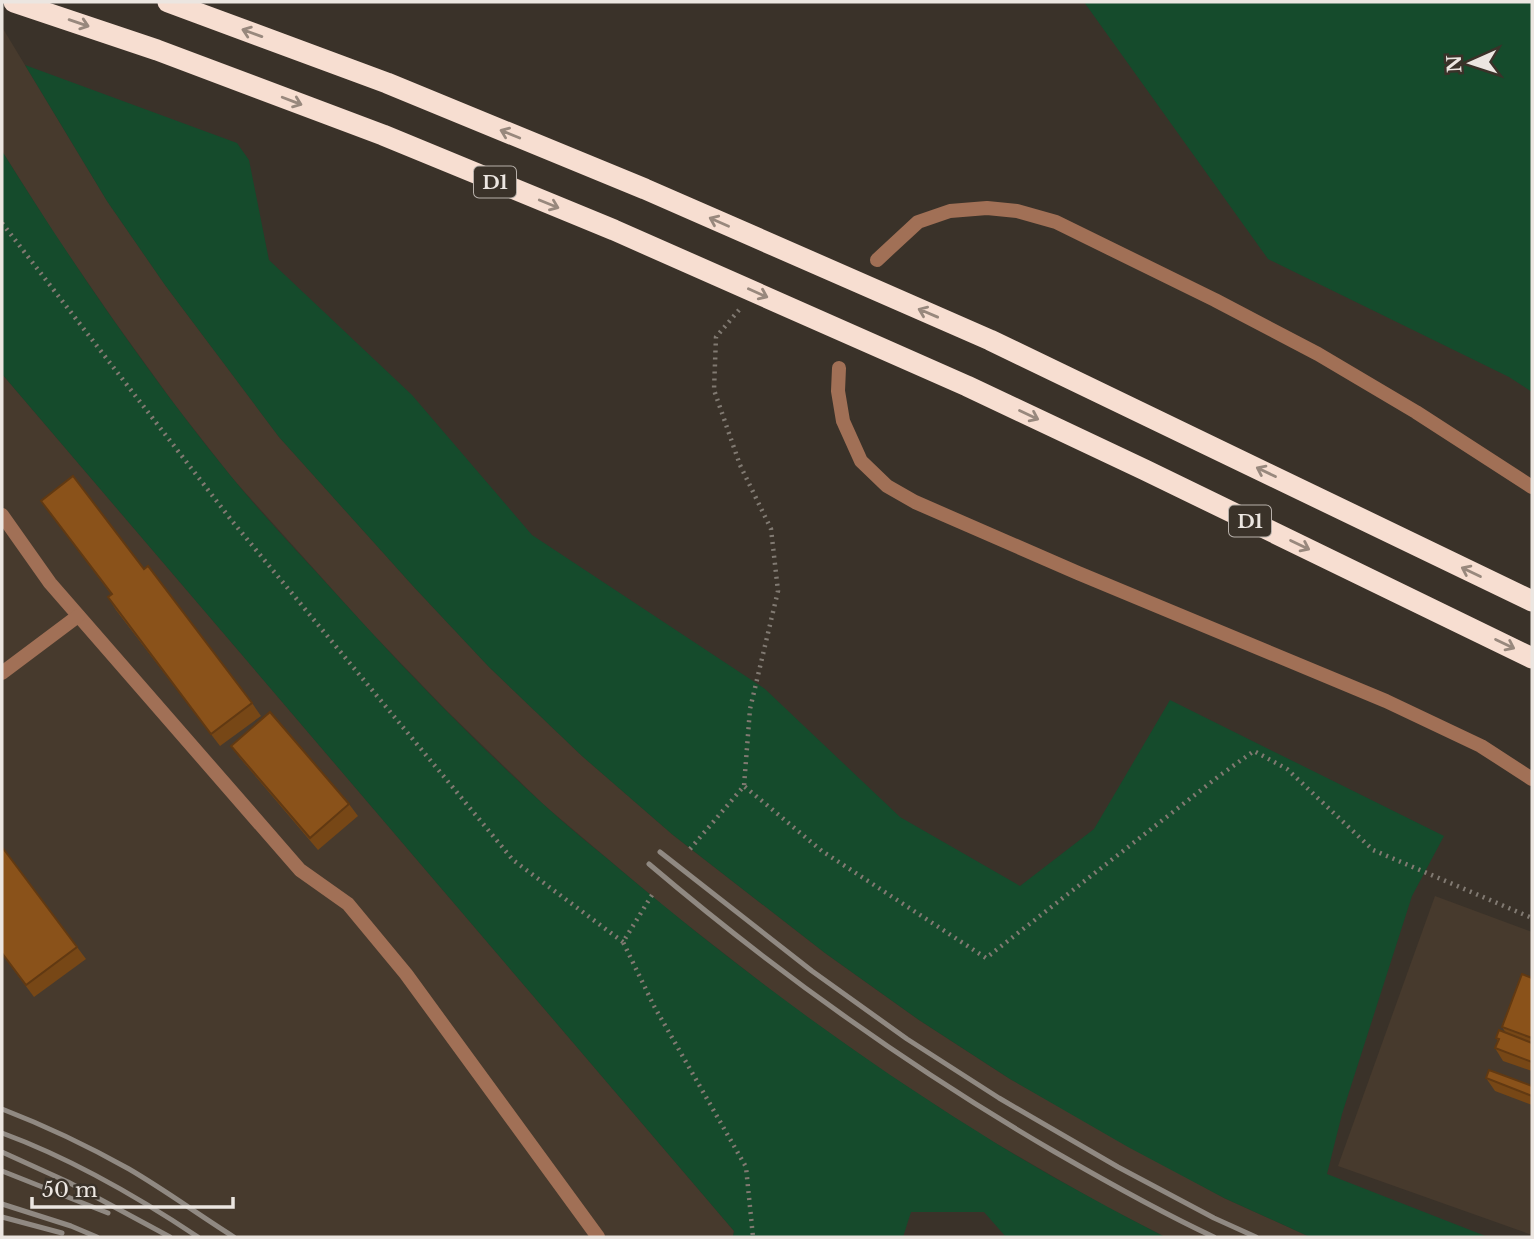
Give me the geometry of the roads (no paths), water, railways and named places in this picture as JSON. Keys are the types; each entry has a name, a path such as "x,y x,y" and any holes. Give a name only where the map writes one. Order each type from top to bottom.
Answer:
{"highway":[{"name":"D1","path":"14,2 157,50 383,135 614,230 967,386 1532,658"},
{"name":"D1","path":"168,2 412,94 645,189 990,340 1532,601"}],"lane":[{"path":"877,260 918,222 950,211 987,208 1017,211 1056,222 1318,354 1416,412 1532,487"},
{"path":"839,368 838,391 843,421 861,461 887,486 915,502 1386,701 1480,746 1532,779"},
{"path":"2,514 50,583 300,870 348,904 398,964 597,1237"},
{"path":"2,673 78,616"}],"railway":[{"path":"660,852 812,971 907,1039 999,1098 1118,1167 1256,1237"},
{"path":"649,864 795,980 949,1087 1094,1174 1214,1237"},
{"path":"2,1109 67,1137 129,1169 234,1237"},
{"path":"2,1133 103,1179 198,1237"},
{"path":"2,1152 68,1182 170,1237"},
{"path":"2,1171 108,1213"},
{"path":"2,1204 97,1237"},
{"path":"2,1217 62,1233"}]}
